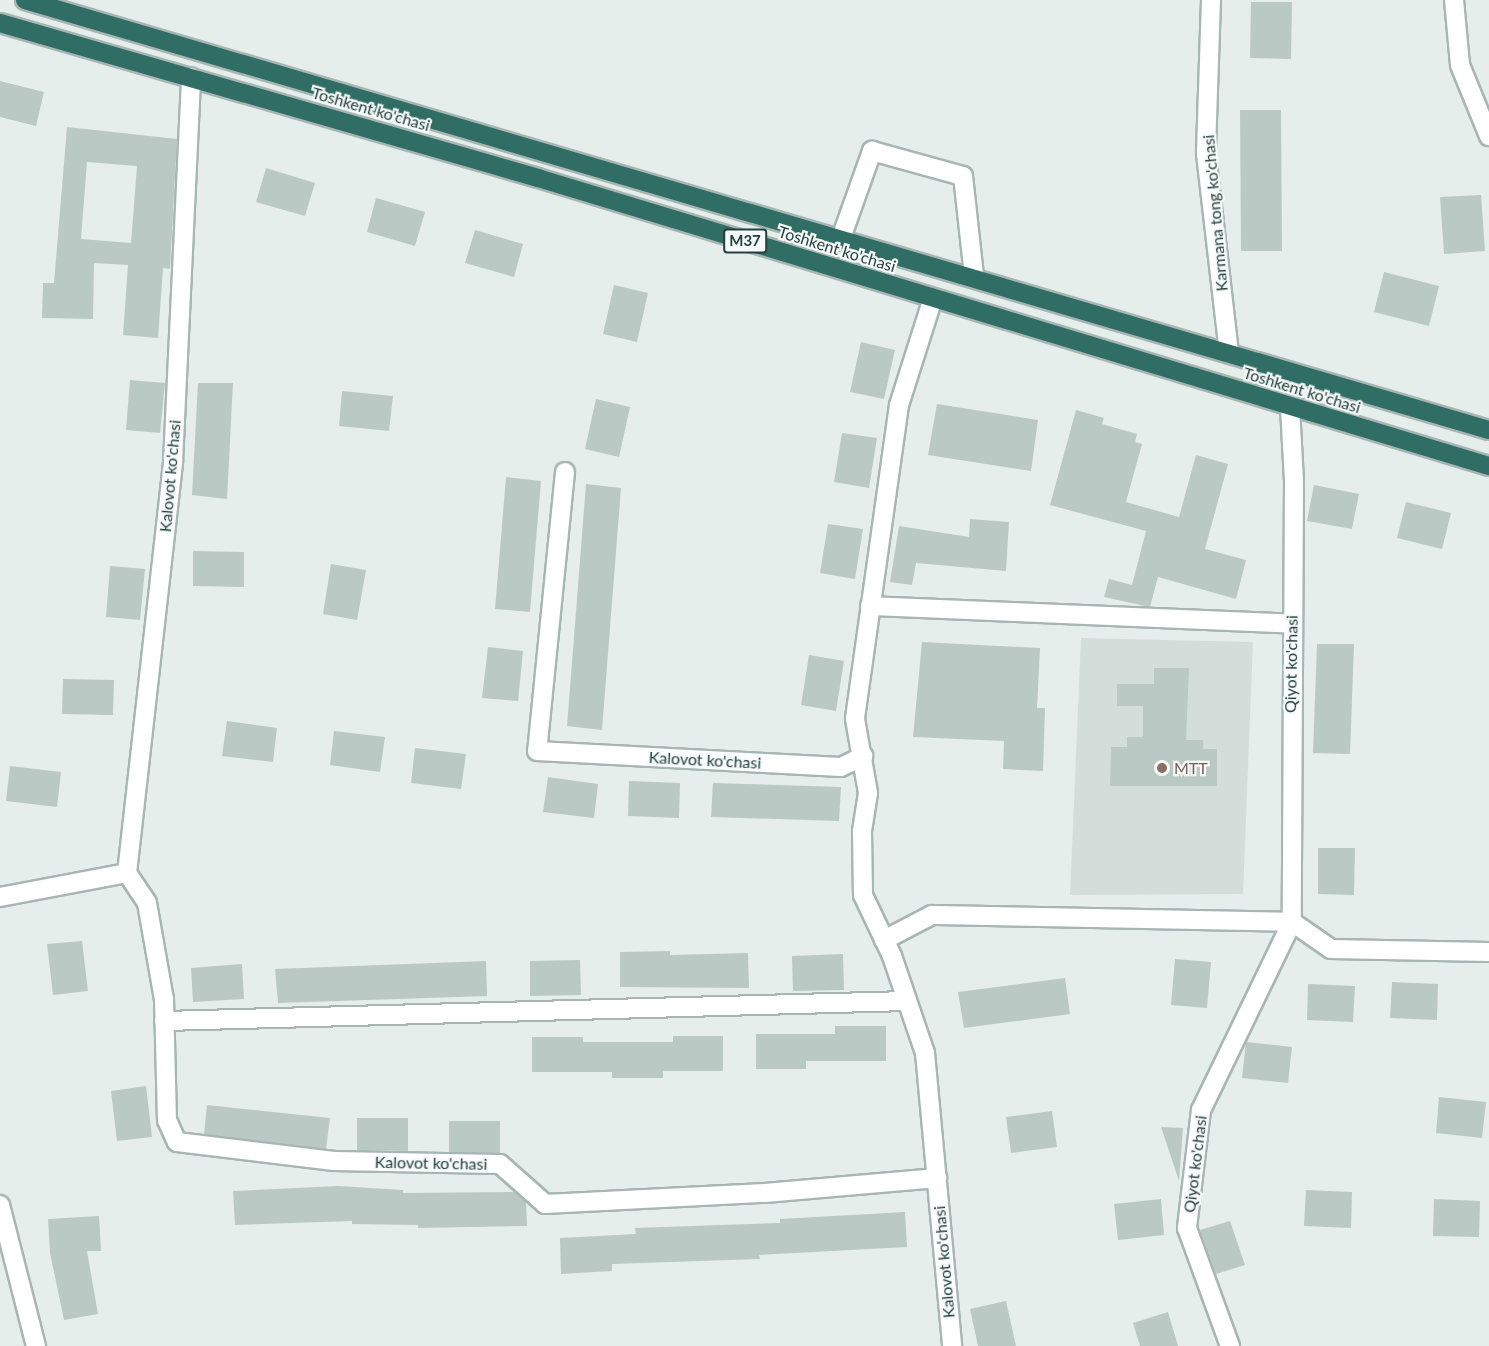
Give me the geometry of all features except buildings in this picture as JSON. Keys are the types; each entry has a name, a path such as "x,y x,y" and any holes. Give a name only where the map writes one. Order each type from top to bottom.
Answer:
{"highway":[{"name":"Toshkent ko'chasi","path":"28,1 840,241 974,276 1489,430"},
{"name":"Toshkent ko'chasi","path":"0,23 191,77 1489,466"}],"street":[{"name":"Karmana tong ko'chasi","path":"1211,0 1206,154 1229,354"},
{"path":"1454,0 1460,65 1489,136"},
{"name":"Kalovot ko'chasi","path":"191,77 173,462 127,873 147,903 164,1022 167,1120 177,1142 334,1161 500,1164 545,1204 765,1193 937,1178"},
{"path":"840,241 872,151 963,176 974,276"},
{"name":"Kalovot ko'chasi","path":"933,298 899,405 855,719 864,756 868,793 862,832 864,895 884,940 925,1053 952,1346"},
{"name":"Qiyot ko'chasi","path":"1230,1346 1187,1228 1201,1110 1292,922 1294,482 1290,407"},
{"name":"Kalovot ko'chasi","path":"565,472 537,751 841,767 864,756"},
{"path":"870,606 1292,624"},
{"path":"0,897 127,873"},
{"path":"884,940 932,915 1292,922 1331,949 1489,952"},
{"path":"164,1022 907,1000"},
{"path":"0,1205 36,1346"}],"shaded area":[{"name":"MTT","path":"1081,638 1253,642 1243,894 1070,895"}],"place":[{"name":"MTT","path":"1162,768"}]}
